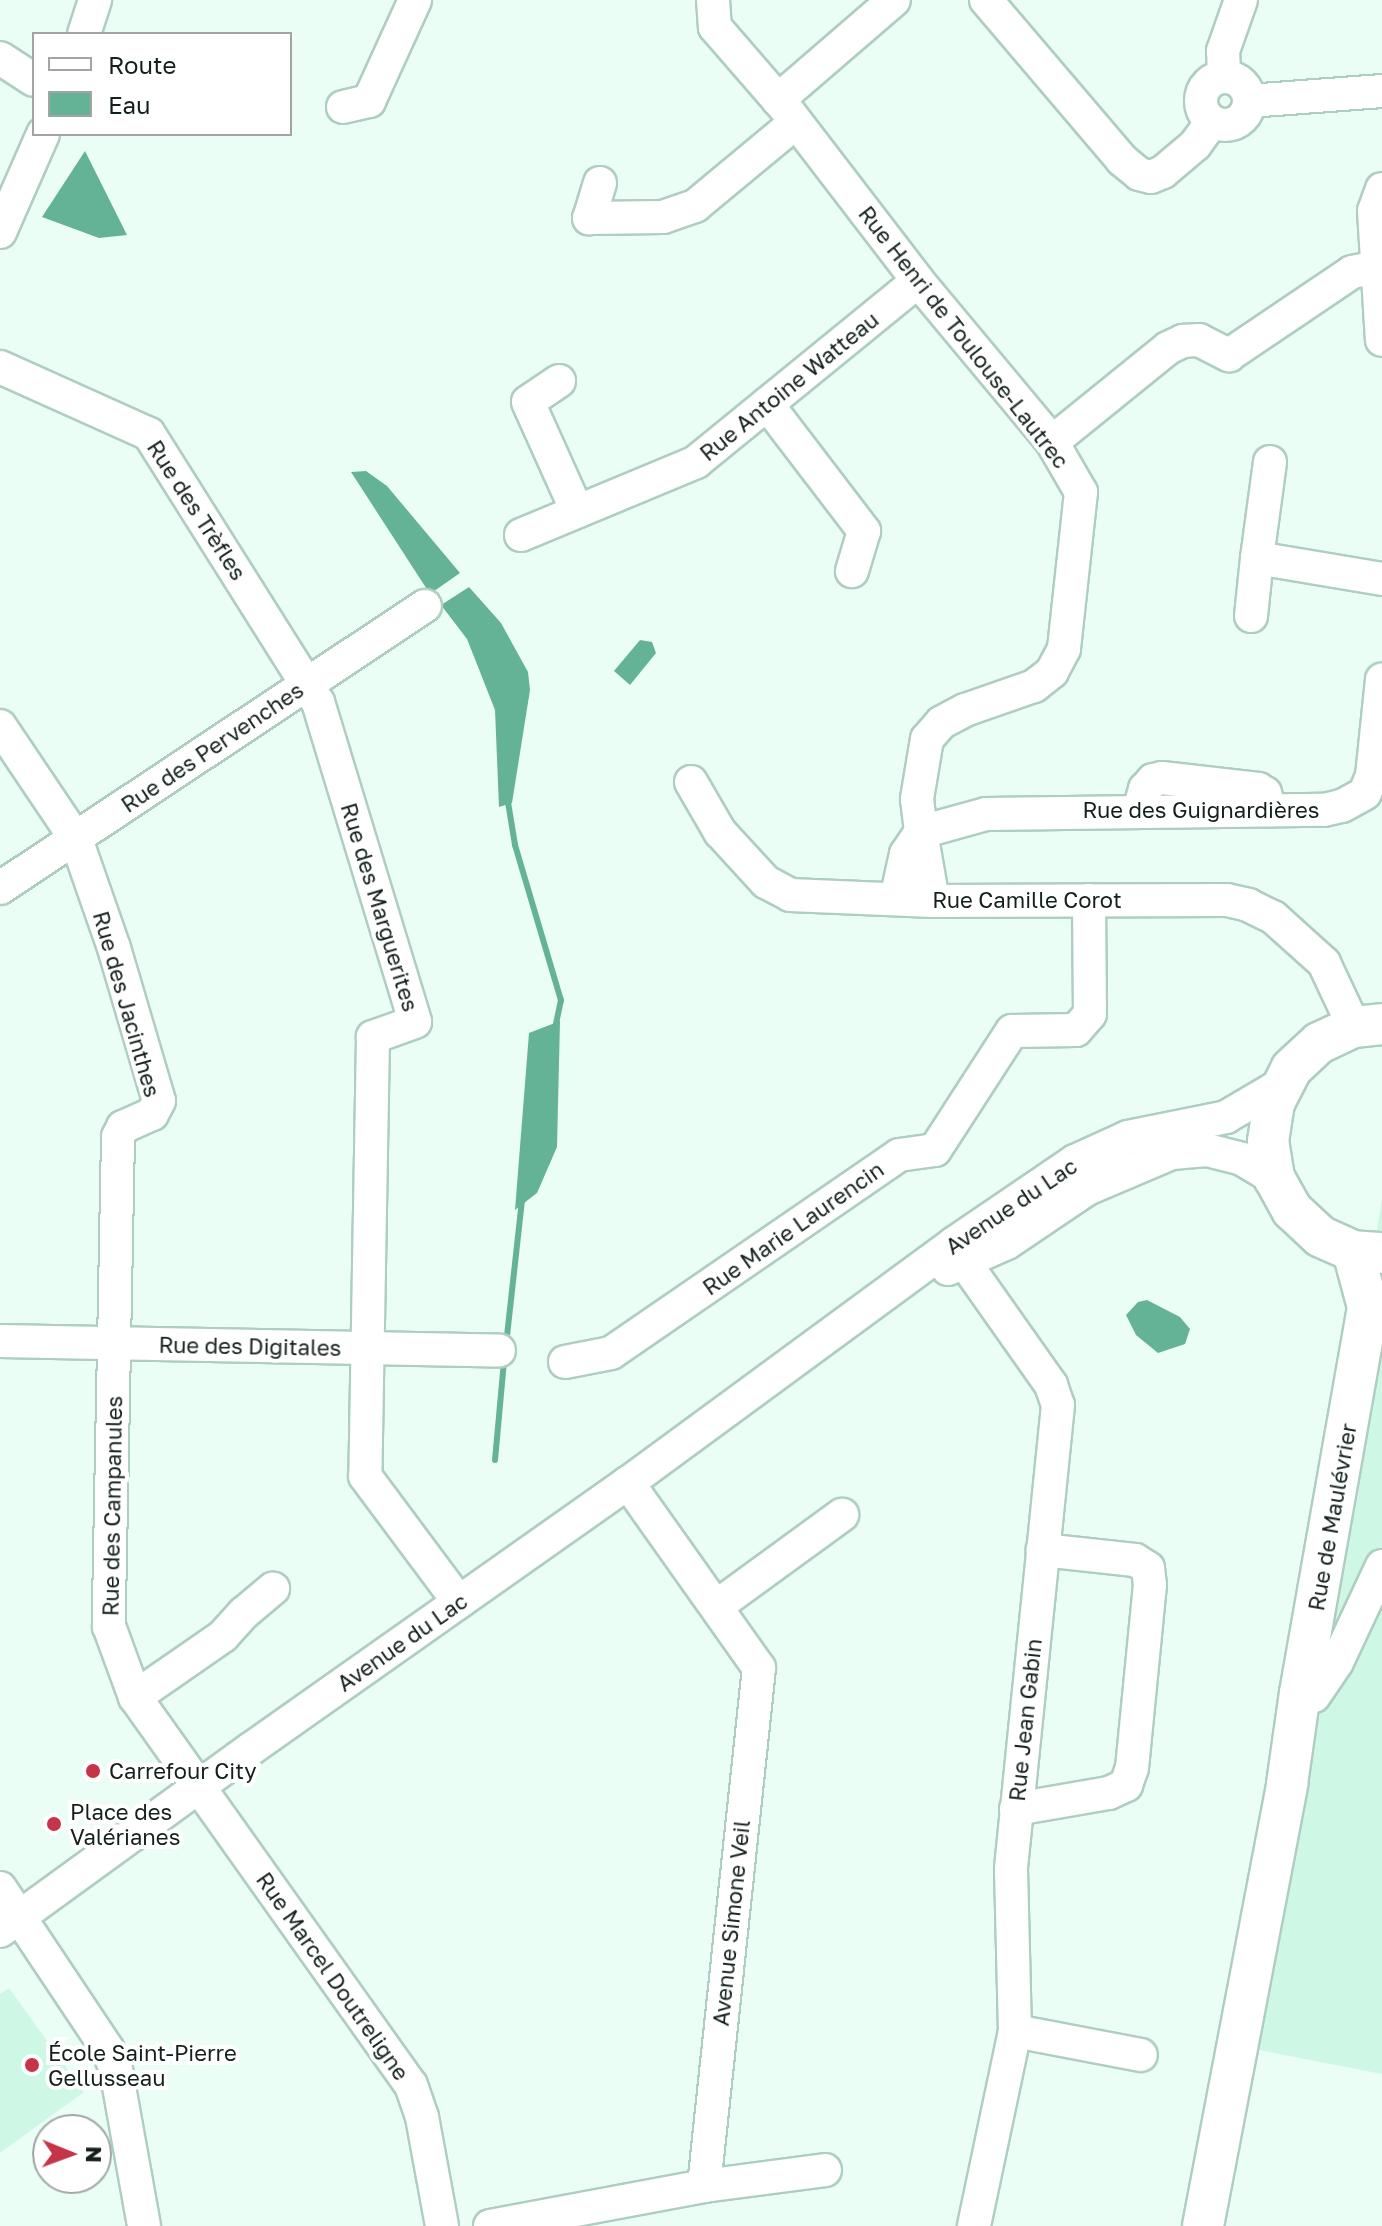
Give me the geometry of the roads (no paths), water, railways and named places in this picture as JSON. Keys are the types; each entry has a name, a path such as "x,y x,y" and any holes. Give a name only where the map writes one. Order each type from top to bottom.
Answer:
{"main road":[{"path":"1368,1026 1319,1043 1291,1069 1274,1103 1268,1141 1274,1178 1292,1210 1320,1236 1368,1252"},
{"name":"Rue de Maulévrier","path":"1203,2226 1287,1784 1300,1693 1368,1307 1368,1252"},
{"name":"Rue de Maulévrier","path":"1287,1784 1314,1696 1382,1391"}],"street":[{"path":"85,32 95,0"},
{"path":"343,107 369,101 415,0"},
{"name":"Rue Henri de Toulouse-Lautrec","path":"713,0 715,27 787,111 918,281 1052,442 1081,492 1064,649 1052,672 1034,686 965,710 941,723 927,739 917,799 936,827 933,901"},
{"path":"600,183 589,218 663,217 695,206 894,0"},
{"path":"986,0 1122,160 1139,174 1151,177 1163,172 1195,145 1212,122"},
{"path":"1224,76 1223,51 1241,0"},
{"path":"0,58 32,79"},
{"path":"1224,76 1245,86 1249,101 1245,115 1233,124 1212,122 1202,110 1201,94 1210,82 1224,76"},
{"path":"1249,101 1382,91"},
{"path":"0,232 42,136"},
{"path":"1382,189 1374,211 1382,340"},
{"path":"1052,442 1168,348 1183,341 1199,340 1229,355 1352,272 1377,267"},
{"name":"Rue Antoine Watteau","path":"521,535 696,462 918,281"},
{"name":"Rue des Trèfles","path":"0,367 149,434 307,682"},
{"path":"559,381 528,402 577,511"},
{"path":"767,404 864,531 852,571"},
{"path":"1251,616 1270,462"},
{"path":"1257,558 1382,579"},
{"name":"Rue des Pervenches","path":"0,888 425,606"},
{"name":"Rue des Guignardières","path":"936,827 986,814 1324,810 1342,806 1365,793 1372,776 1382,680"},
{"name":"Rue des Marguerites","path":"307,682 330,739 415,1022 373,1037 368,1348"},
{"path":"0,726 76,839"},
{"name":"Rue Camille Corot","path":"691,782 720,832 766,882 790,895 933,901 1227,900 1273,917 1324,963 1368,1026"},
{"path":"896,899 906,854 936,827"},
{"name":"Rue des Jacinthes","path":"76,839 114,948 159,1101 152,1114 123,1127 118,1137 115,1343"},
{"name":"Rue Marie Laurencin","path":"565,1362 611,1353 899,1155 935,1150 1012,1031 1076,1030 1090,1014 1089,900"},
{"name":"Avenue du Lac","path":"9,1924 628,1483 803,1353 961,1251 1075,1161 1128,1137 1226,1117 1284,1083"},
{"name":"Avenue du Lac","path":"961,1251 1007,1243 1087,1189 1172,1153 1217,1152 1242,1159 1274,1178"},
{"name":"Rue Jean Gabin","path":"961,1251 1051,1385 1058,1405 1011,1869 1015,2031 974,2226"},
{"name":"Rue des Digitales","path":"0,1341 499,1351"},
{"name":"Rue des Campanules","path":"115,1343 109,1626 135,1697 199,1788"},
{"path":"368,1348 365,1476 459,1602"},
{"name":"Avenue Simone Veil","path":"628,1483 759,1668 704,2186"},
{"path":"717,1606 842,1515"},
{"path":"1016,1809 1109,1793 1126,1785 1132,1768 1150,1585 1148,1568 1135,1560 1043,1550"},
{"path":"1314,1696 1337,1662 1382,1566"},
{"path":"135,1697 223,1636 273,1589"},
{"name":"Rue Marcel Doutreligne","path":"199,1788 411,2085 422,2117 442,2226"},
{"path":"0,1888 9,1924 108,2050 116,2070 144,2226"},
{"path":"1015,2031 1141,2055"},
{"path":"490,2226 704,2186 825,2170"}],"water":[{"path":"85,151 127,235 99,238 42,217"},
{"path":"366,471 387,486 460,573 430,594 351,472"},
{"path":"469,587 501,623 528,672 530,690 512,803 499,807 495,710 467,639 441,605"},
{"path":"640,640 652,642 656,653 630,685 614,671"},
{"path":"560,1021 557,1147 537,1193 515,1210 529,1033"},
{"path":"1147,1300 1180,1317 1190,1329 1185,1344 1158,1353 1136,1335 1126,1315 1138,1302"}],"waterway":[{"path":"507,796 515,845 561,1000 555,1029"},
{"path":"506,1345 522,1201"},
{"path":"495,1460 504,1362"}],"place":[{"name":"Carrefour City","path":"93,1771"},
{"name":"Place des Valérianes","path":"54,1824"},
{"name":"École Saint-Pierre Gellusseau","path":"32,2065"}]}
